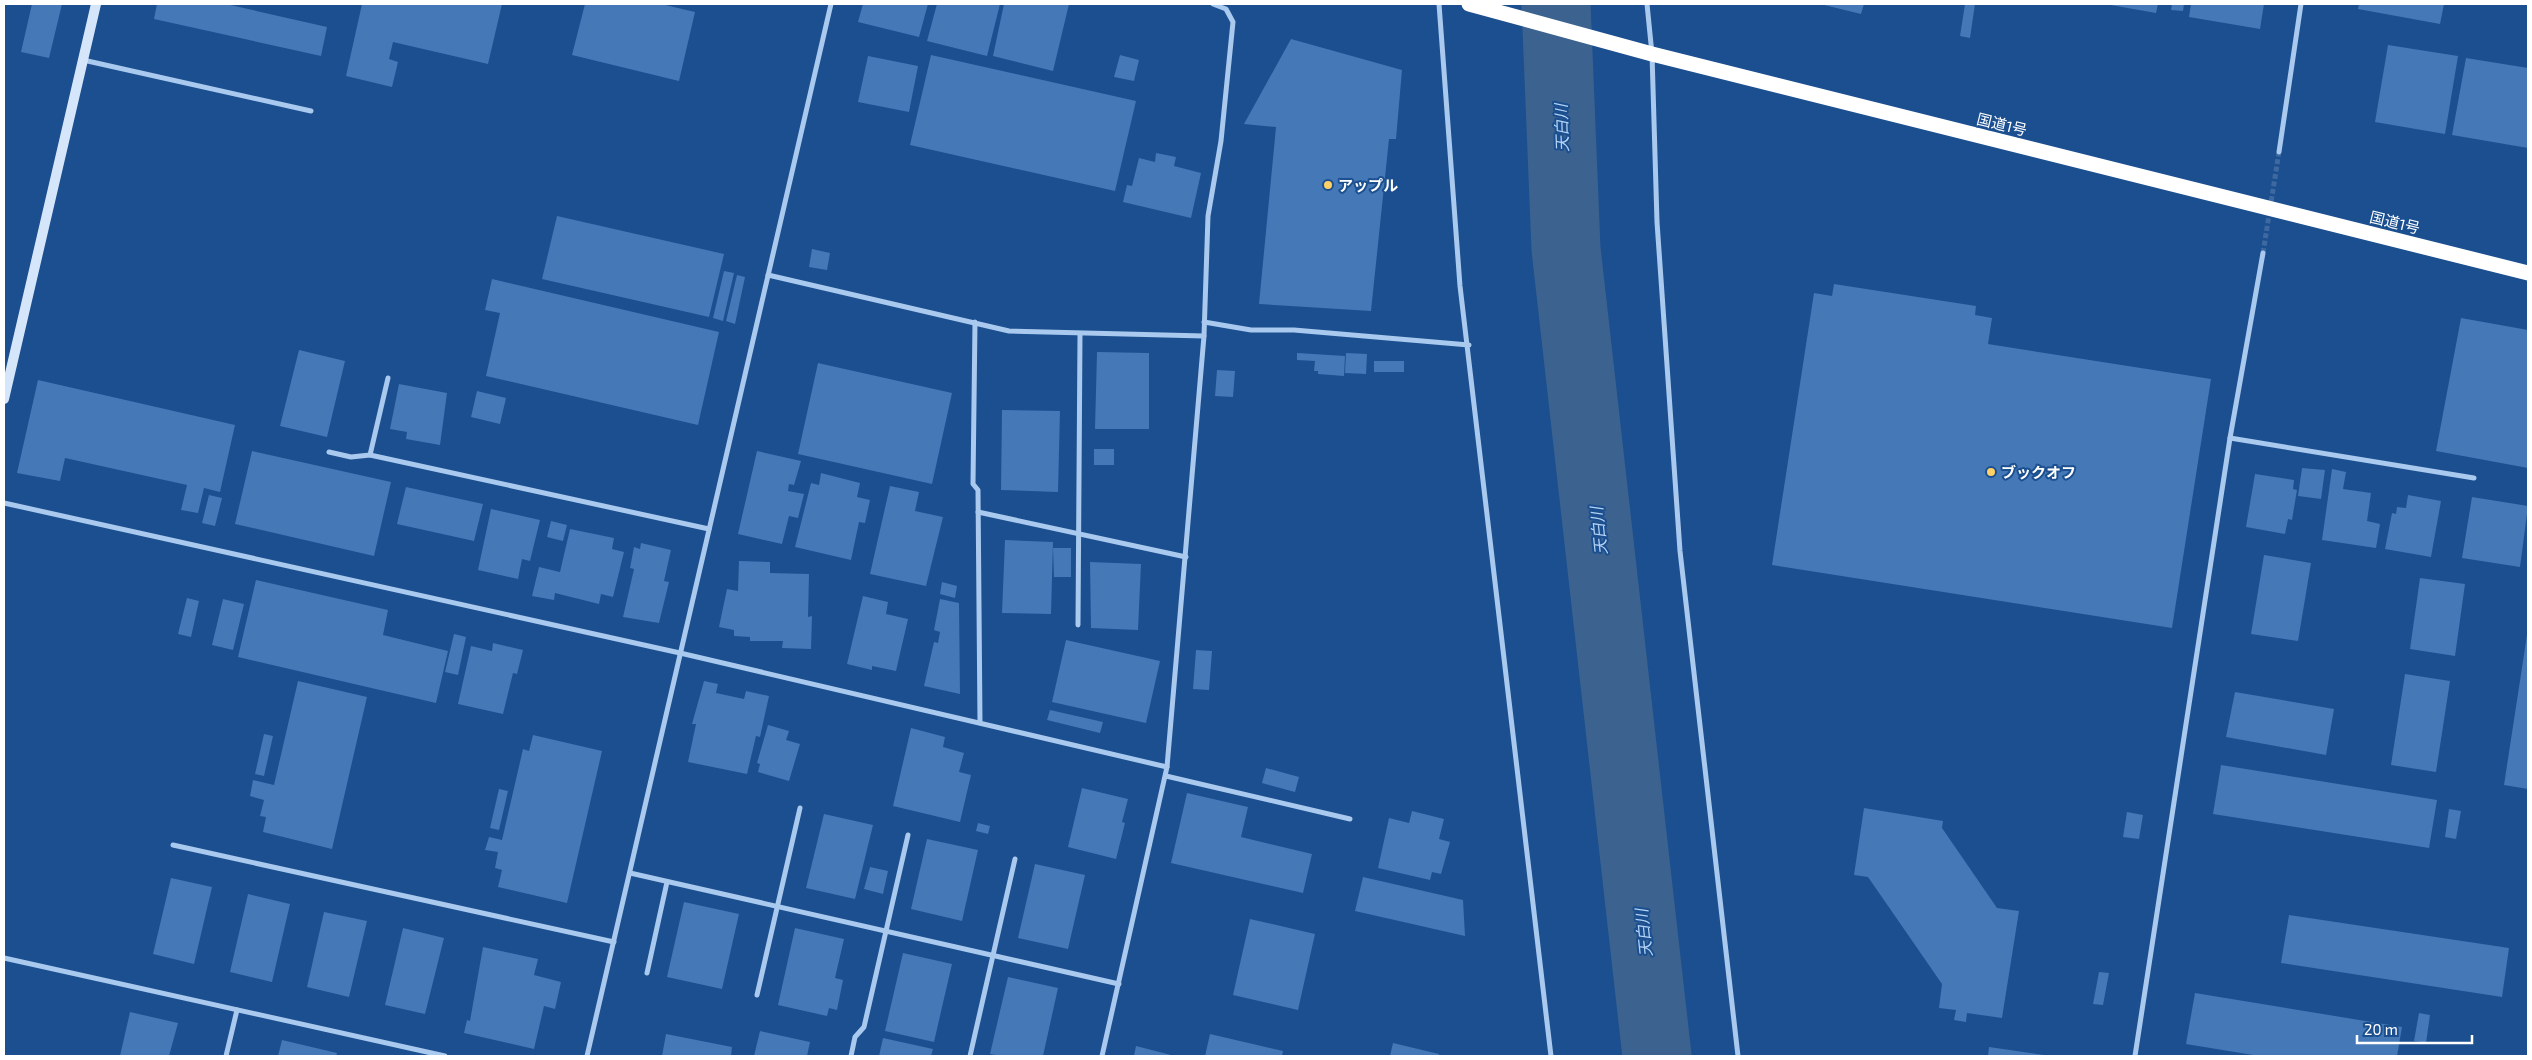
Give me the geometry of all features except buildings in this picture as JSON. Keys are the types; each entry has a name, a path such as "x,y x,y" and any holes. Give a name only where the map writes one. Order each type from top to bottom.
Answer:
{"highway":[{"name":"国道1号","path":"1469,4 1652,54 2528,273"}],"street":[{"path":"4,399 96,4"},
{"path":"587,1056 831,4"},
{"path":"1102,1056 1167,767 1204,336 1208,216 1220,141 1233,22 1226,9 1213,4"},
{"path":"1439,4 1460,286 1551,1056"},
{"path":"1647,4 1652,54 1657,222 1680,551 1738,1056"},
{"path":"2279,152 2301,4"},
{"path":"83,60 312,111"},
{"path":"2135,1056 2230,438 2263,253"},
{"path":"768,275 1009,331 1204,336"},
{"path":"975,322 973,484 978,490 980,723"},
{"path":"1204,322 1251,330 1294,330 1468,345"},
{"path":"1078,624 1080,334"},
{"path":"370,455 388,378"},
{"path":"2230,438 2474,478"},
{"path":"329,452 351,457 370,455 709,529"},
{"path":"4,503 680,653 1167,767"},
{"path":"978,512 1186,557"},
{"path":"1166,776 1350,819"},
{"path":"757,995 800,808"},
{"path":"851,1056 854,1037 864,1027 908,835"},
{"path":"173,845 614,942"},
{"path":"970,1056 1015,860"},
{"path":"630,874 1118,984"},
{"path":"648,973 667,882"},
{"path":"4,958 445,1056"},
{"path":"226,1056 237,1010"}],"waterway":[{"name":"天白川","path":"1556,4 1566,249 1657,1056"}],"tunnel":[{"path":"2263,253 2279,152"}],"place":[{"name":"アップル","path":"1328,185"},
{"name":"ブックオフ","path":"1991,472"}]}
